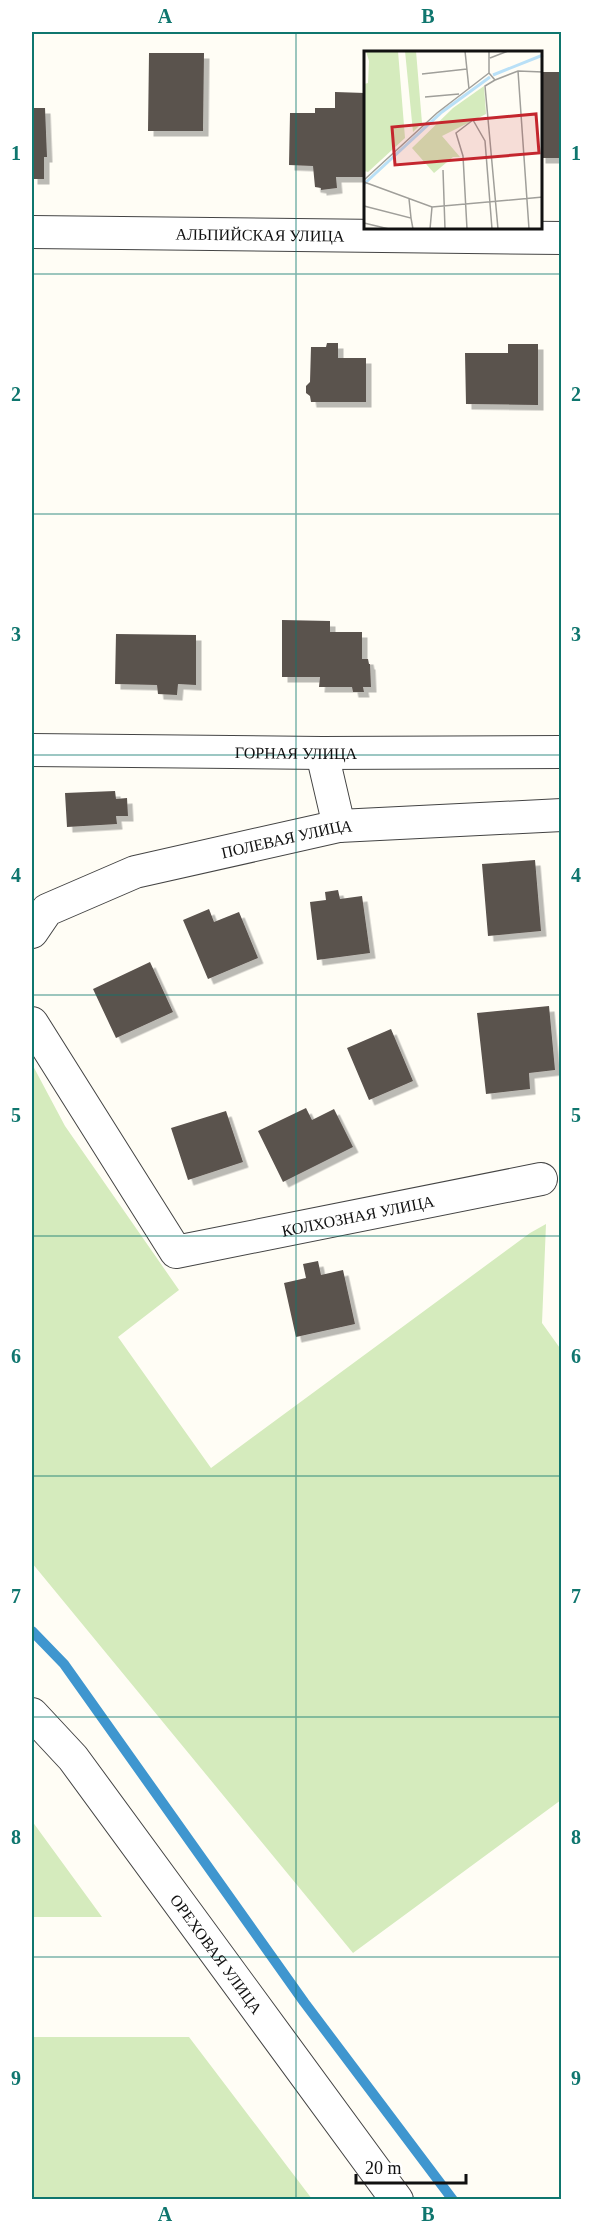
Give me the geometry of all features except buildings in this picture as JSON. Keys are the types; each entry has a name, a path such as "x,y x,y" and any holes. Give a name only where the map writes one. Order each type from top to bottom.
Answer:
{"street":[{"name":"АЛЬПИЙСКАЯ УЛИЦА","path":"32,232 561,238"},
{"name":"ГОРНАЯ УЛИЦА","path":"32,750 322,753 561,752"},
{"path":"322,753 339,826"},
{"name":"ПОЛЕВАЯ УЛИЦА","path":"32,932 47,910 135,872 339,826 561,814"},
{"name":"КОЛХОЗНАЯ УЛИЦА","path":"32,1023 176,1252 541,1179"},
{"name":"ОРЕХОВАЯ УЛИЦА","path":"32,1714 73,1758 397,2199"}],"green space":[{"path":"32,1064 65,1126 179,1290 118,1337 211,1468 530,1233 546,1224 542,1323 562,1351 561,1800 353,1953 32,1563"},
{"path":"32,1821 102,1917 32,1917"},
{"path":"32,2037 189,2037 312,2199 32,2199"}],"waterway":[{"path":"32,1631 64,1664 304,2002 453,2200"}]}
